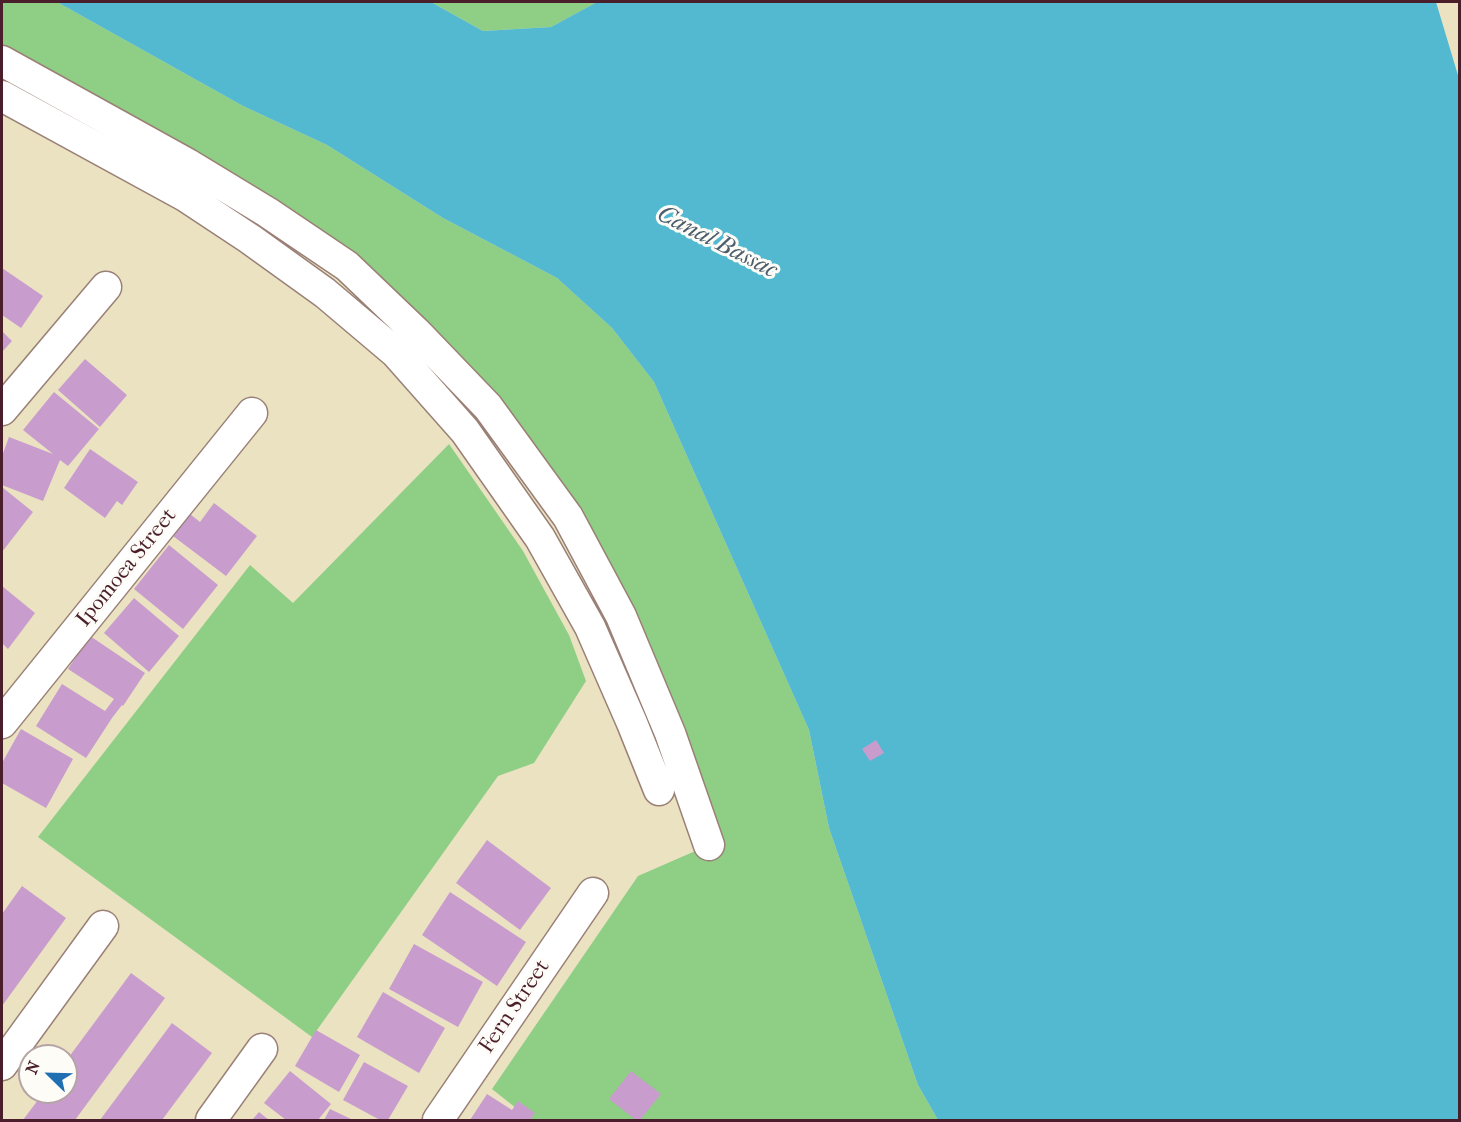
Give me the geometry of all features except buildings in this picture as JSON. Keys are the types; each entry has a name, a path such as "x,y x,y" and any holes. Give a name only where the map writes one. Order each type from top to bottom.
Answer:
{"street":[{"path":"2,61 188,165 267,212 347,266 488,406 568,517 621,615 670,733 709,845"},
{"path":"2,96 184,196 222,220 325,293 396,353 465,431 540,538 590,627 659,790"},
{"path":"2,410 105,287"},
{"name":"Ipomoea Street","path":"2,723 252,413"},
{"name":"Fern Street","path":"438,1120 593,893"},
{"path":"2,1065 103,927"},
{"path":"211,1120 262,1049"}],"green space":[{"path":"2,2 57,2 243,106 327,145 443,218 557,278 612,328 654,382 809,730 829,828 918,1085 938,1120 531,1120 492,1089 638,876 709,845 568,517 347,266 2,61"},
{"path":"431,2 597,2 551,27 483,31"},
{"path":"449,444 523,551 569,635 586,681 534,763 498,776 312,1037 38,837 250,565 293,603"}],"water":[{"name":"Canal Bassac","path":"57,2 431,2 483,31 551,27 597,2 1436,2 1460,82 1459,1120 938,1120 918,1085 829,828 809,730 654,382 612,328 557,278 443,218 327,145 243,106"}]}
